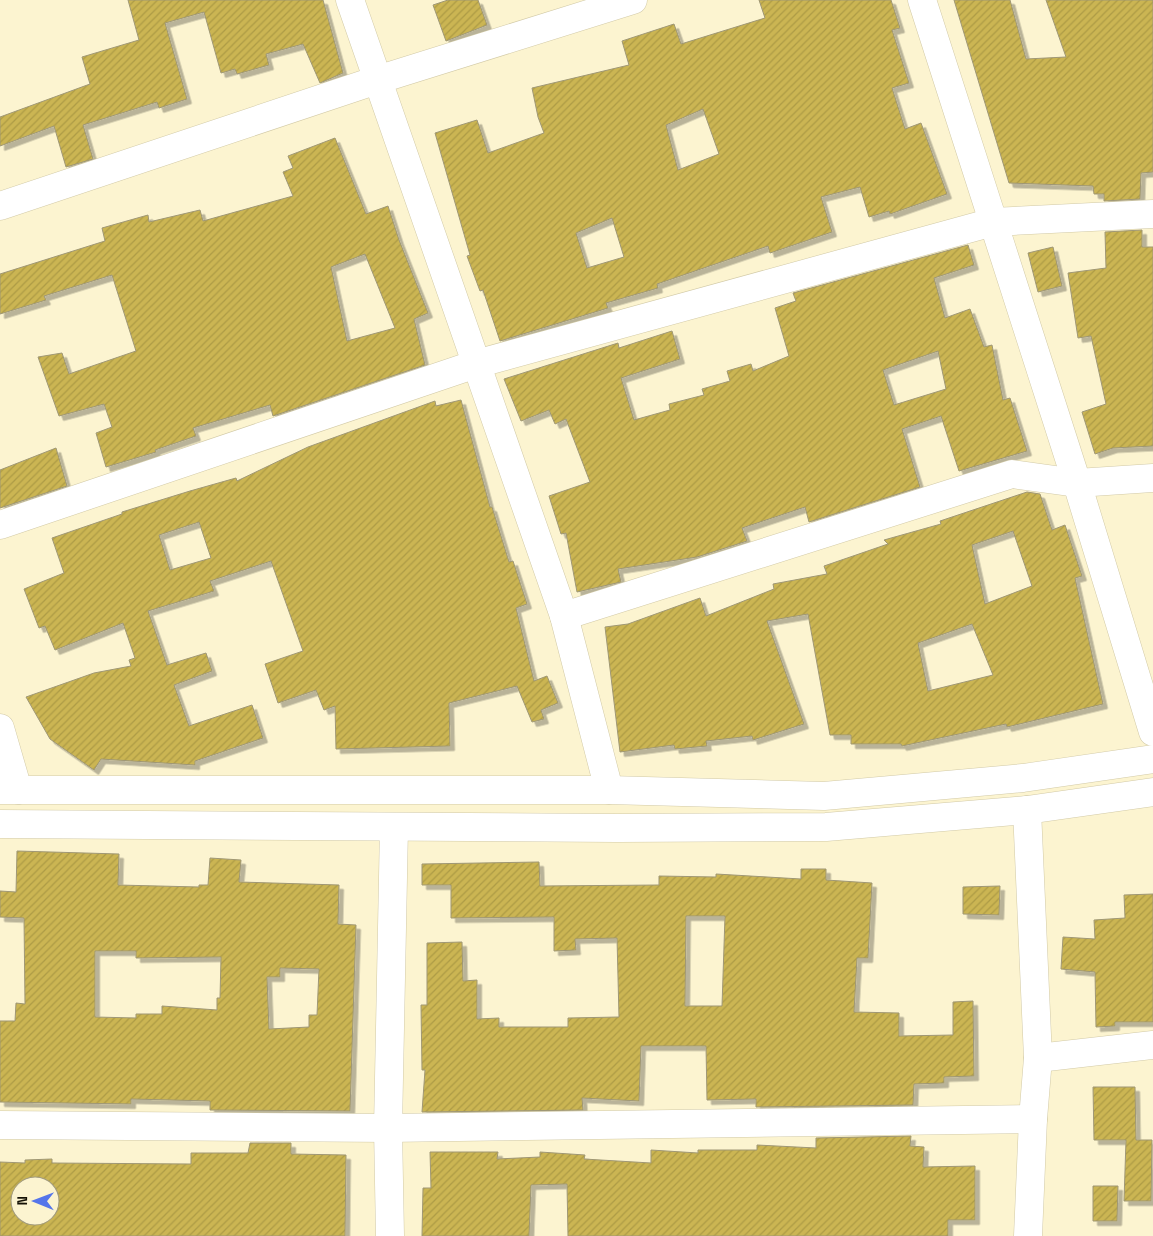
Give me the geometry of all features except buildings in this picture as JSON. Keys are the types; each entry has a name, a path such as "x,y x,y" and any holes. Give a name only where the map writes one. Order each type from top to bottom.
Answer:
{"street":[{"path":"350,0 564,616 609,790"},
{"path":"0,206 377,80 633,0"},
{"path":"922,0 1077,483 1153,732"},
{"path":"0,525 476,364 993,222 1153,214"},
{"path":"564,616 1012,474 1077,483 1153,478"},
{"path":"0,728 9,790 609,790 824,796 1023,778 1153,759"},
{"path":"232,790 232,826"},
{"path":"0,824 394,827 826,827 1027,810 1153,792"},
{"path":"1027,810 1038,1058 1033,1119 1028,1236"},
{"path":"390,1236 388,1128 394,827"},
{"path":"1038,1058 1153,1045"},
{"path":"0,1125 388,1128 1033,1119"}]}
